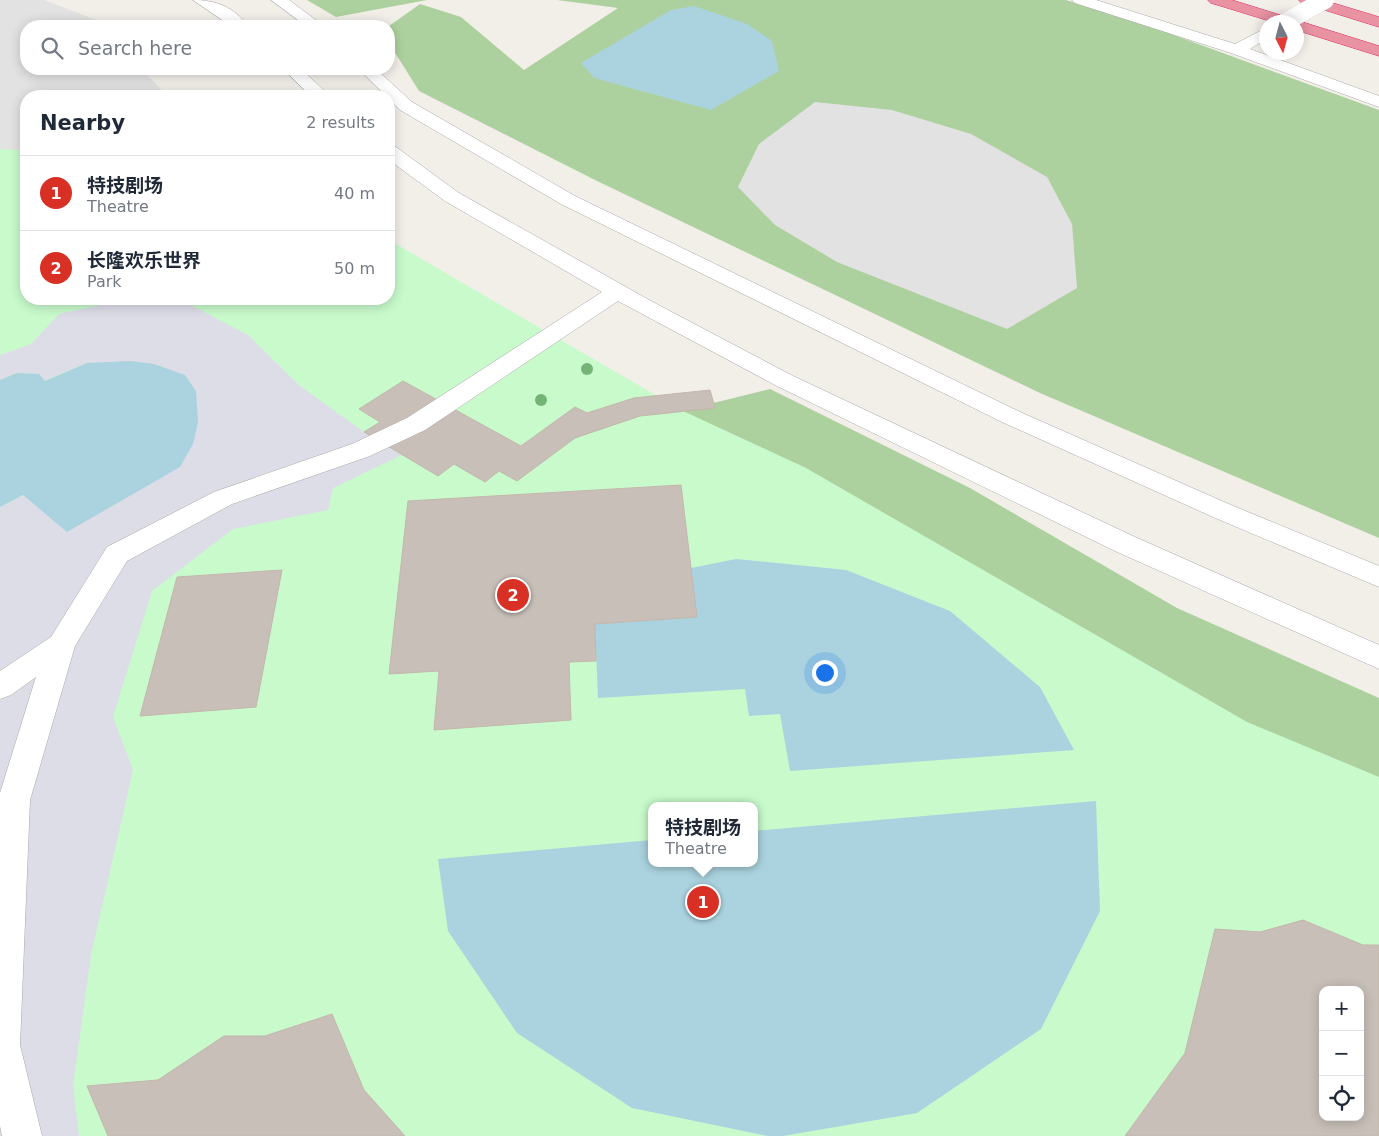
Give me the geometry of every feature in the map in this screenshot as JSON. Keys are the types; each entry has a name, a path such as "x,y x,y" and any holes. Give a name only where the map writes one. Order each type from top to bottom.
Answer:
{"highway":[{"path":"1216,0 1264,15"},
{"path":"1307,0 1379,22"},
{"path":"1304,28 1379,51"}],"street":[{"path":"201,0 219,9 233,20"},
{"path":"279,0 307,20"},
{"path":"1080,0 1237,50 1379,102"},
{"path":"1298,15 1325,0"},
{"path":"1237,50 1259,37"},
{"path":"298,75 314,90"},
{"path":"373,75 389,90"},
{"path":"395,96 406,106 568,200 1012,418 1222,512 1379,577"},
{"path":"395,155 452,197 618,291 792,385 1125,544 1379,658"},
{"path":"13,1124 1,1046 14,800 60,645 117,554 223,498 361,450 416,424 618,291"},
{"path":"0,687 60,645"}],"green space":[{"path":"307,0 427,0 336,17"},
{"path":"557,0 1066,0 1160,30 1379,110 1379,538 1040,393 597,181 419,91 395,53 395,22 420,4 461,17 524,70 618,8"},
{"path":"0,149 20,150 20,305 395,305 395,243 683,411 806,468 1247,722 1379,777 1379,1136 0,1136"},
{"path":"770,389 970,488 1177,608 1379,698 1379,805 636,422"}],"shaded area":[{"path":"0,0 44,0 96,20 20,20 20,75 148,75 161,90 20,90 20,150 0,149"},
{"path":"815,102 892,110 971,134 1047,177 1072,224 1077,288 1007,329 837,262 775,225 738,187 759,144"},
{"path":"102,305 191,305 248,335 300,386 364,432 402,455 333,488 328,510 233,529 152,591 113,717 133,770 91,955 73,1086 79,1136 0,1136 0,507 23,495 87,363 44,381 39,374 17,373 0,380 0,355 31,344 59,314"}],"water":[{"path":"694,6 747,24 772,41 779,71 711,110 594,78 581,63 671,10"},
{"path":"130,361 154,364 185,375 196,391 198,423 193,444 180,467 67,532 23,495 0,507 0,380 17,373 39,374 45,381 87,363"},
{"path":"736,559 846,570 950,611 1040,687 1074,750 790,771 780,714 749,716 745,689 598,698 595,624 697,617 691,568"},
{"path":"1096,801 1100,911 1041,1029 917,1113 783,1136 768,1136 632,1108 517,1033 448,931 438,859 648,840 648,867 758,867 758,831"}],"building":[{"path":"403,381 521,446 575,407 587,413 634,398 710,390 715,408 640,416 575,438 517,481 499,471 485,482 454,464 438,476 364,432 380,422 359,409"},
{"path":"681,485 697,617 595,624 596,661 569,662 571,720 434,730 439,671 389,674 408,501"},
{"path":"282,570 256,707 140,716 177,577"},
{"path":"1303,920 1363,945 1379,945 1379,1136 1125,1136 1185,1053 1215,929 1260,932"},
{"path":"332,1014 364,1090 405,1136 108,1136 87,1086 158,1080 224,1036 265,1036"}],"place":[{"name":"长隆欢乐世界","path":"513,595"},
{"name":"特技剧场","path":"703,902"}]}
